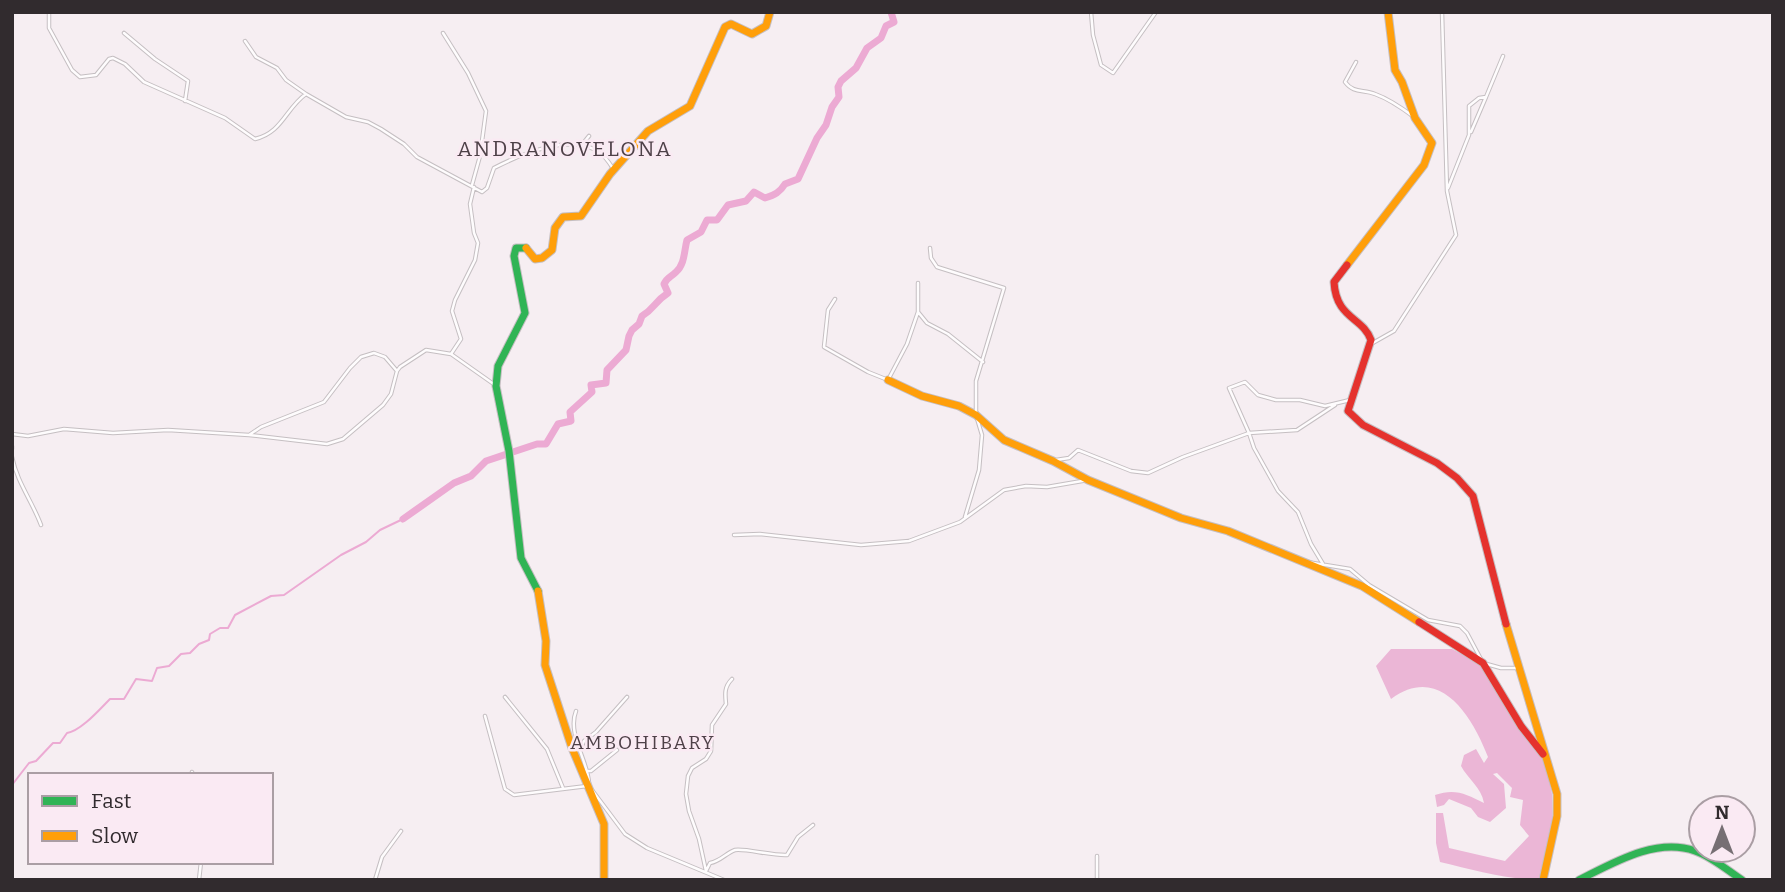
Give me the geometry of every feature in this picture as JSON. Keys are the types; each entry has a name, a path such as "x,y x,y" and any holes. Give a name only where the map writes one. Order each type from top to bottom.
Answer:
{"street":[{"path":"49,12 48,21 52,34 76,75 85,78 96,75 109,59 113,58 125,64 144,82 225,118 255,139 279,127 306,94"},
{"path":"604,880 604,824 587,786 545,665 546,641 538,590 521,558 509,454 496,386 498,366 525,313 513,256 516,248 524,247 530,250 535,259 542,258 552,250 555,228 559,221 563,217 581,216 614,170 652,127 681,115 690,106 725,27 731,24 752,34 766,26 770,12"},
{"path":"1091,12 1093,35 1101,65 1114,74 1156,12"},
{"path":"1388,12 1395,70 1415,118 1433,143 1424,165 1335,282 1334,292 1339,306 1370,334 1371,344 1348,411 1353,419 1418,451 1464,483 1473,496 1518,668 1557,794 1557,816 1543,880"},
{"path":"1371,344 1394,331 1456,235 1447,191 1442,12"},
{"path":"124,33 155,59 188,81 185,101"},
{"path":"443,33 468,73 485,111 480,156 470,204 478,243 475,261 452,311 461,339 451,354"},
{"path":"245,41 256,57 277,68 286,80 306,94 346,117 368,122 382,129 417,157 484,192 493,169 511,159 550,146 581,146 602,154 614,170"},
{"path":"1447,191 1503,56"},
{"path":"1356,62 1345,82 1347,85 1356,91 1373,93 1415,118"},
{"path":"1469,135 1469,106 1479,97 1486,97"},
{"path":"581,146 589,136"},
{"path":"930,248 930,258 937,267 1004,288 976,381 976,415 982,435 979,470 965,517"},
{"path":"888,380 907,344 918,312 918,283"},
{"path":"835,299 828,310 824,347 868,372 922,396 949,402 976,415 1004,440 1053,461 1088,480 1181,518 1228,531 1362,586 1483,663 1501,668 1518,668"},
{"path":"918,312 927,323 948,334 983,362"},
{"path":"12,433 28,436 64,429 113,433 168,430 249,435 327,444 343,439 383,405 391,394 400,367 426,350 451,354 496,386"},
{"path":"249,435 261,427 324,402 360,357 374,354 385,357 397,371"},
{"path":"1323,564 1311,544 1298,512 1278,491 1254,448 1229,388 1245,382 1258,395 1325,406 1350,400"},
{"path":"1053,461 1069,458 1078,450 1131,471 1148,473 1249,433 1297,430 1325,414 1336,404"},
{"path":"12,457 16,476 41,525"},
{"path":"734,535 760,534 861,545 909,541 960,522 1004,490 1026,486 1047,487 1088,480"},
{"path":"1307,562 1350,569 1370,585 1428,620 1460,626 1467,633 1521,726 1546,758"},
{"path":"706,872 699,839 689,811 686,794 688,776 692,768 706,759 711,751 712,725 726,704 724,693 732,679"},
{"path":"505,697 547,749 563,789"},
{"path":"580,750 584,741 596,732 627,697"},
{"path":"576,711 574,727 590,782 587,786"},
{"path":"485,716 505,789 514,795 587,786 598,796 625,834 647,848 724,880"},
{"path":"587,771 591,771 617,750"},
{"path":"706,872 710,863 740,849 762,854 787,855 799,836 813,825"},
{"path":"374,880 382,857 401,831"},
{"path":"1579,880 1611,864 1669,846 1699,853 1742,880"},
{"path":"1097,856 1097,880"}],"shaded area":[{"path":"1391,649 1452,649 1484,666 1530,742 1545,760 1552,794 1553,827 1543,880 1504,876 1440,862 1436,843 1436,813 1443,813 1449,848 1505,861 1529,836 1520,825 1523,800 1510,797 1512,788 1497,773 1493,774 1504,784 1506,808 1490,822 1478,817 1471,808 1449,799 1444,805 1437,807 1435,795 1449,792 1466,795 1484,803 1480,792 1461,766 1464,755 1476,749 1484,763 1488,757 1463,711 1452,699 1439,691 1425,687 1409,689 1391,699 1376,666"}],"waterway":[{"path":"403,519 454,483 471,476 486,461 537,444 546,444 558,424 571,421 570,412 592,392 591,385 606,383 607,370 626,350 629,336 642,316 668,293 664,284 681,265 687,240 701,232 707,220 717,220 728,205 746,201 754,192 765,198 769,197 785,184 798,179 839,97 838,87 841,81 856,68 867,48 881,38 886,26 894,22 891,12"},
{"path":"12,785 29,763 36,761 53,743 60,743 67,733 84,724 110,699 124,699 136,679 152,681 157,668 169,666 181,654 190,653 199,644 209,640 210,634 220,628 228,628 235,615 271,596 284,595 380,530 403,519"}],"traffic: fast":[{"path":"526,248 516,248 514,256 525,313 498,366 496,386 509,451 521,558 538,591"},
{"path":"1579,880 1635,854 1665,847 1695,851 1742,880"}],"traffic: slow":[{"path":"526,248 535,259 542,258 552,250 555,228 563,217 581,216 610,174 648,131 690,106 725,27 731,24 752,34 766,26 770,12"},
{"path":"1347,265 1424,165 1432,143 1415,118 1395,70 1388,12"},
{"path":"888,380 922,396 959,406 976,415 1004,440 1053,461 1088,480 1181,518 1228,531 1362,586 1419,622"},
{"path":"538,591 546,641 545,665 572,748 604,824 604,880"},
{"path":"1506,624 1557,794 1557,816 1543,880"}],"traffic: jam":[{"path":"1347,265 1334,282 1336,294 1344,311 1362,326 1371,340 1348,411 1363,425 1437,463 1457,478 1473,496 1506,624"},
{"path":"1419,622 1483,663 1521,726 1543,754"}],"district":[{"name":"ANDRANOVELONA","path":"565,149"},
{"name":"AMBOHIBARY","path":"643,742"}]}
